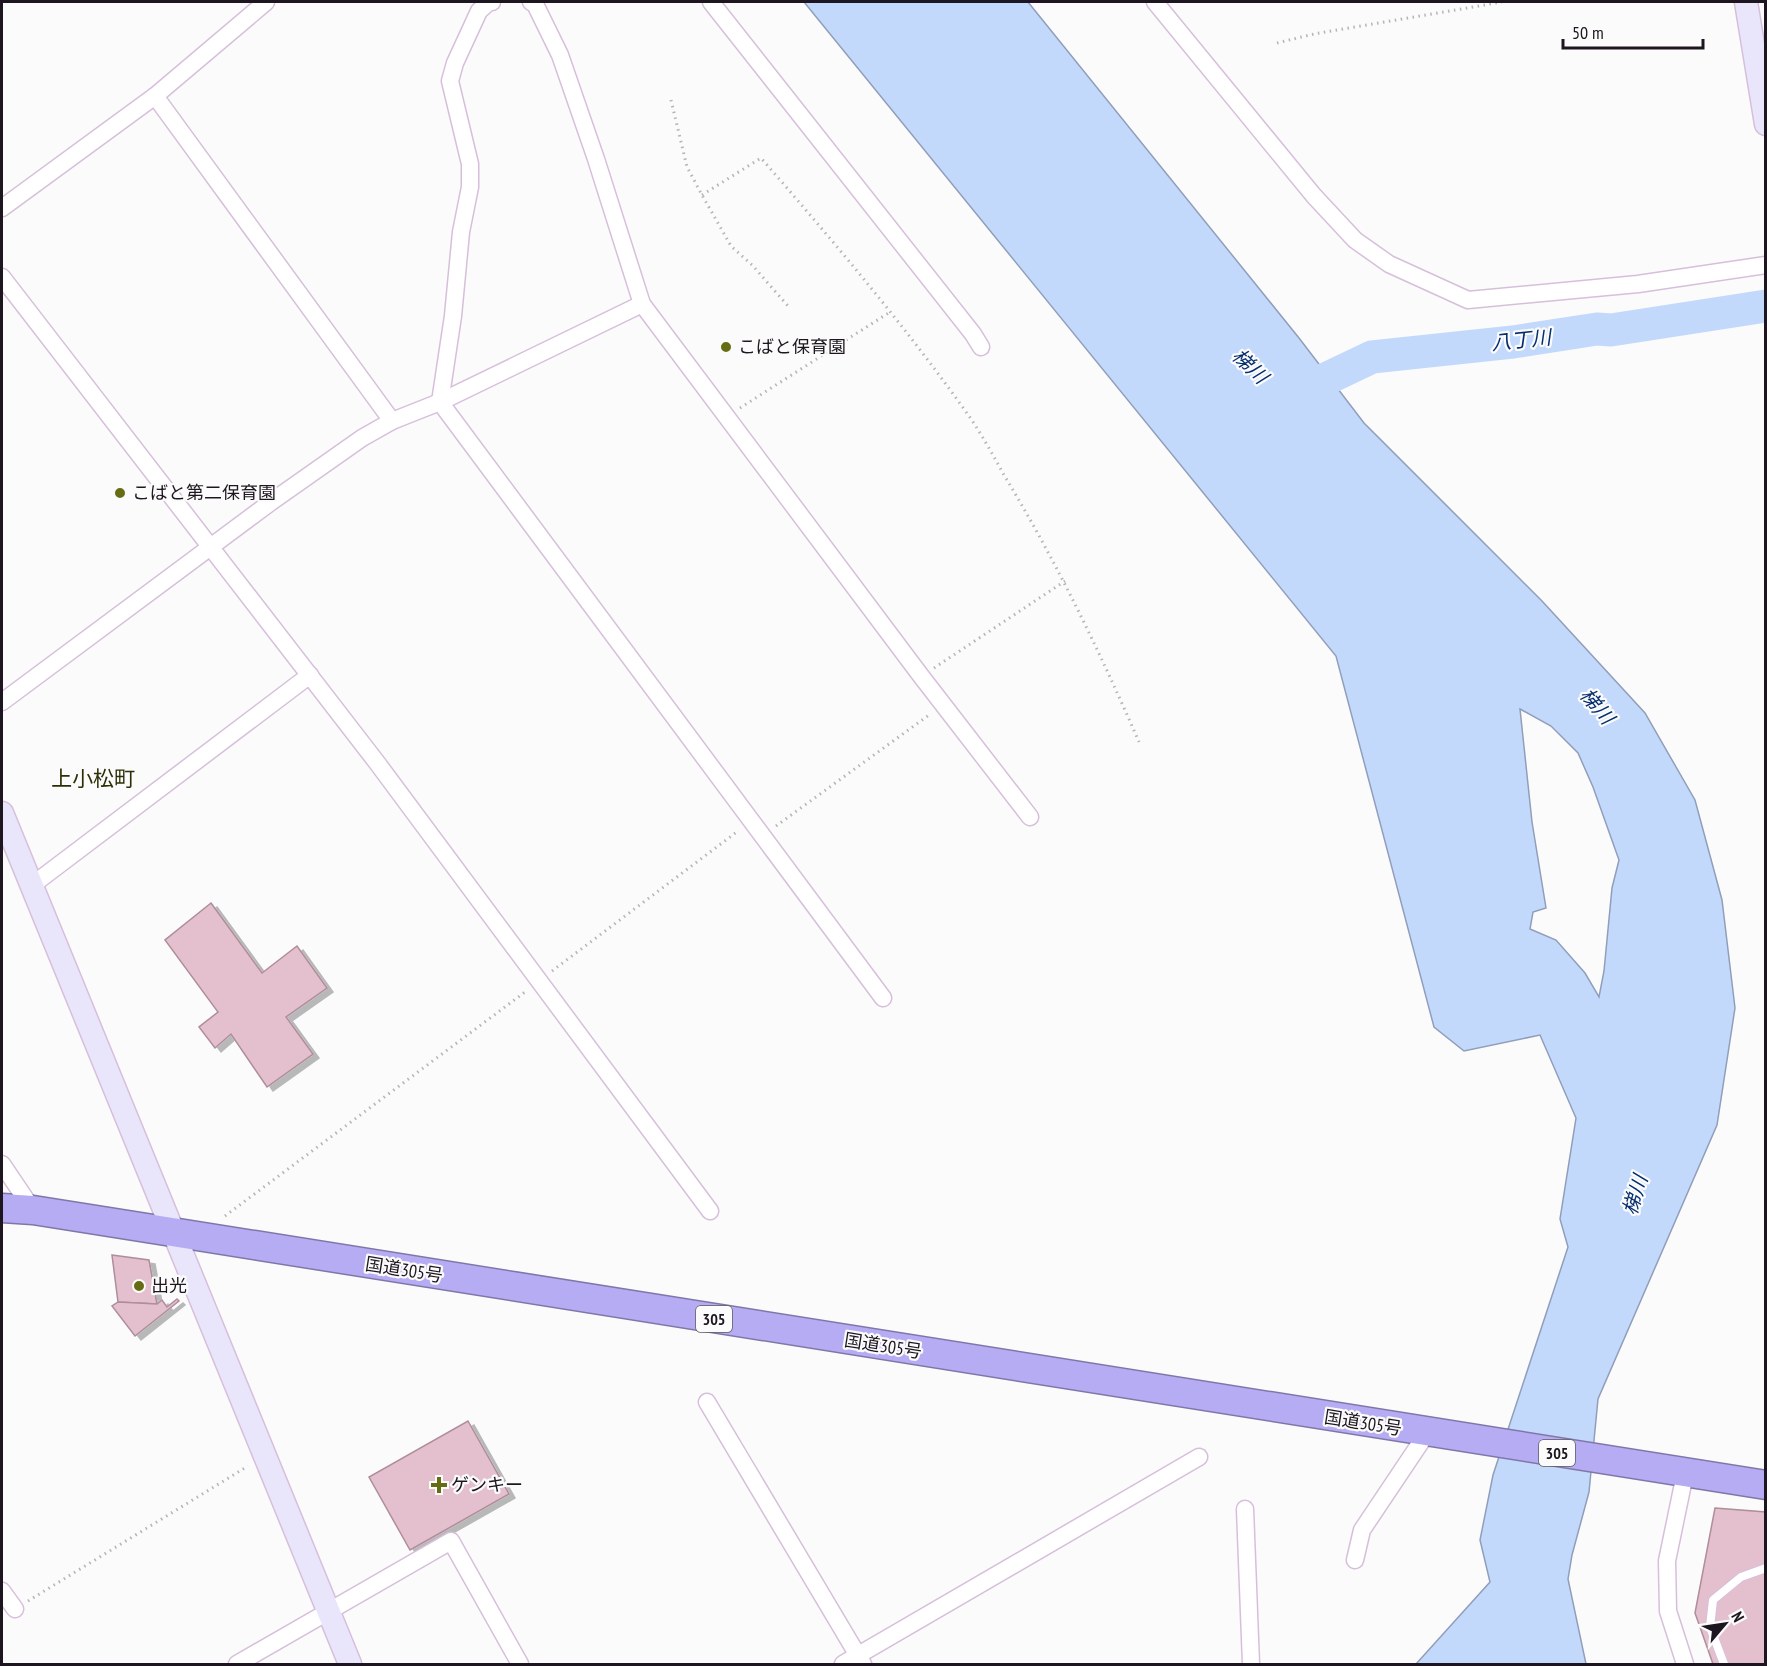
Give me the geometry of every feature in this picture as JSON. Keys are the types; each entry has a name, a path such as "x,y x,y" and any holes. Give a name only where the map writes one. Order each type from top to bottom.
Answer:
{"highway":[{"name":"国道305号","path":"2,1208 33,1210 1678,1473 1766,1485"}],"street":[{"path":"2,208 154,96 266,2"},
{"path":"492,2 479,11 455,63 450,81 470,164 470,186 440,402 884,998"},
{"path":"531,2 535,4 560,56 596,159 642,304 921,676 1030,817"},
{"path":"711,2 974,334 981,347"},
{"path":"1155,2 1314,196 1355,240 1389,264 1468,300 1638,284 1766,266"},
{"path":"1746,2 1766,124"},
{"path":"154,96 392,421"},
{"path":"2,277 378,764 710,1211"},
{"path":"2,702 323,464 392,421 440,402 642,304"},
{"path":"31,886 310,675"},
{"path":"2,813 350,1665"},
{"path":"2,1164 33,1210"},
{"path":"707,1402 861,1660"},
{"path":"1355,1560 1362,1530 1435,1434"},
{"path":"843,1665 861,1660 1199,1457"},
{"path":"1678,1473 1667,1561 1668,1611 1685,1665"},
{"path":"1245,1509 1251,1665"},
{"path":"237,1665 451,1541 520,1665"},
{"path":"2,1591 15,1609"}],"lane":[{"path":"1724,1665 1710,1627 1713,1600 1740,1577 1766,1568"}],"path":[{"path":"1277,43 1314,34 1502,2"},
{"path":"671,100 687,167 702,195 731,246 753,266 788,306"},
{"path":"702,195 761,158 857,269 970,418 1021,501 1065,580 1139,742"},
{"path":"726,417 890,312"},
{"path":"921,676 1065,580"},
{"path":"763,835 944,705"},
{"path":"204,1238 219,1221 752,821"},
{"path":"15,1609 265,1455"}],"water":[{"name":"梯川","path":"804,2 1028,2 1299,338 1364,423 1542,601 1645,713 1695,800 1722,900 1735,1008 1717,1125 1598,1399 1589,1492 1568,1579 1586,1664 1416,1664 1490,1582 1480,1540 1493,1475 1568,1247 1560,1219 1576,1118 1540,1035 1464,1051 1434,1027 1336,656","holes":["1520,709 1551,726 1578,753 1593,787 1619,860 1612,888 1604,971 1599,997 1585,973 1556,940 1530,929 1533,912 1546,908 1532,822"]}],"building":[{"path":"211,903 262,973 297,946 327,988 286,1017 313,1054 267,1087 231,1034 215,1048 199,1027 218,1012 165,940"},
{"path":"112,1255 149,1260 157,1304 118,1302"},
{"path":"177,1299 179,1301 135,1336 112,1306 118,1302 157,1304 162,1300 167,1307"},
{"name":"ゲンキー","path":"468,1421 509,1494 410,1550 369,1477"},
{"path":"1715,1508 1766,1512 1766,1664 1713,1664 1695,1613"}],"waterway":[{"name":"八丁川","path":"1290,396 1372,357 1513,342 1597,329 1611,330 1766,306"}],"place":[{"name":"こばと保育園","path":"726,347"},
{"name":"こばと第二保育園","path":"120,493"},
{"name":"出光","path":"139,1286"},
{"name":"ゲンキー","path":"439,1485"}],"district":[{"name":"上小松町","path":"93,779"}]}
